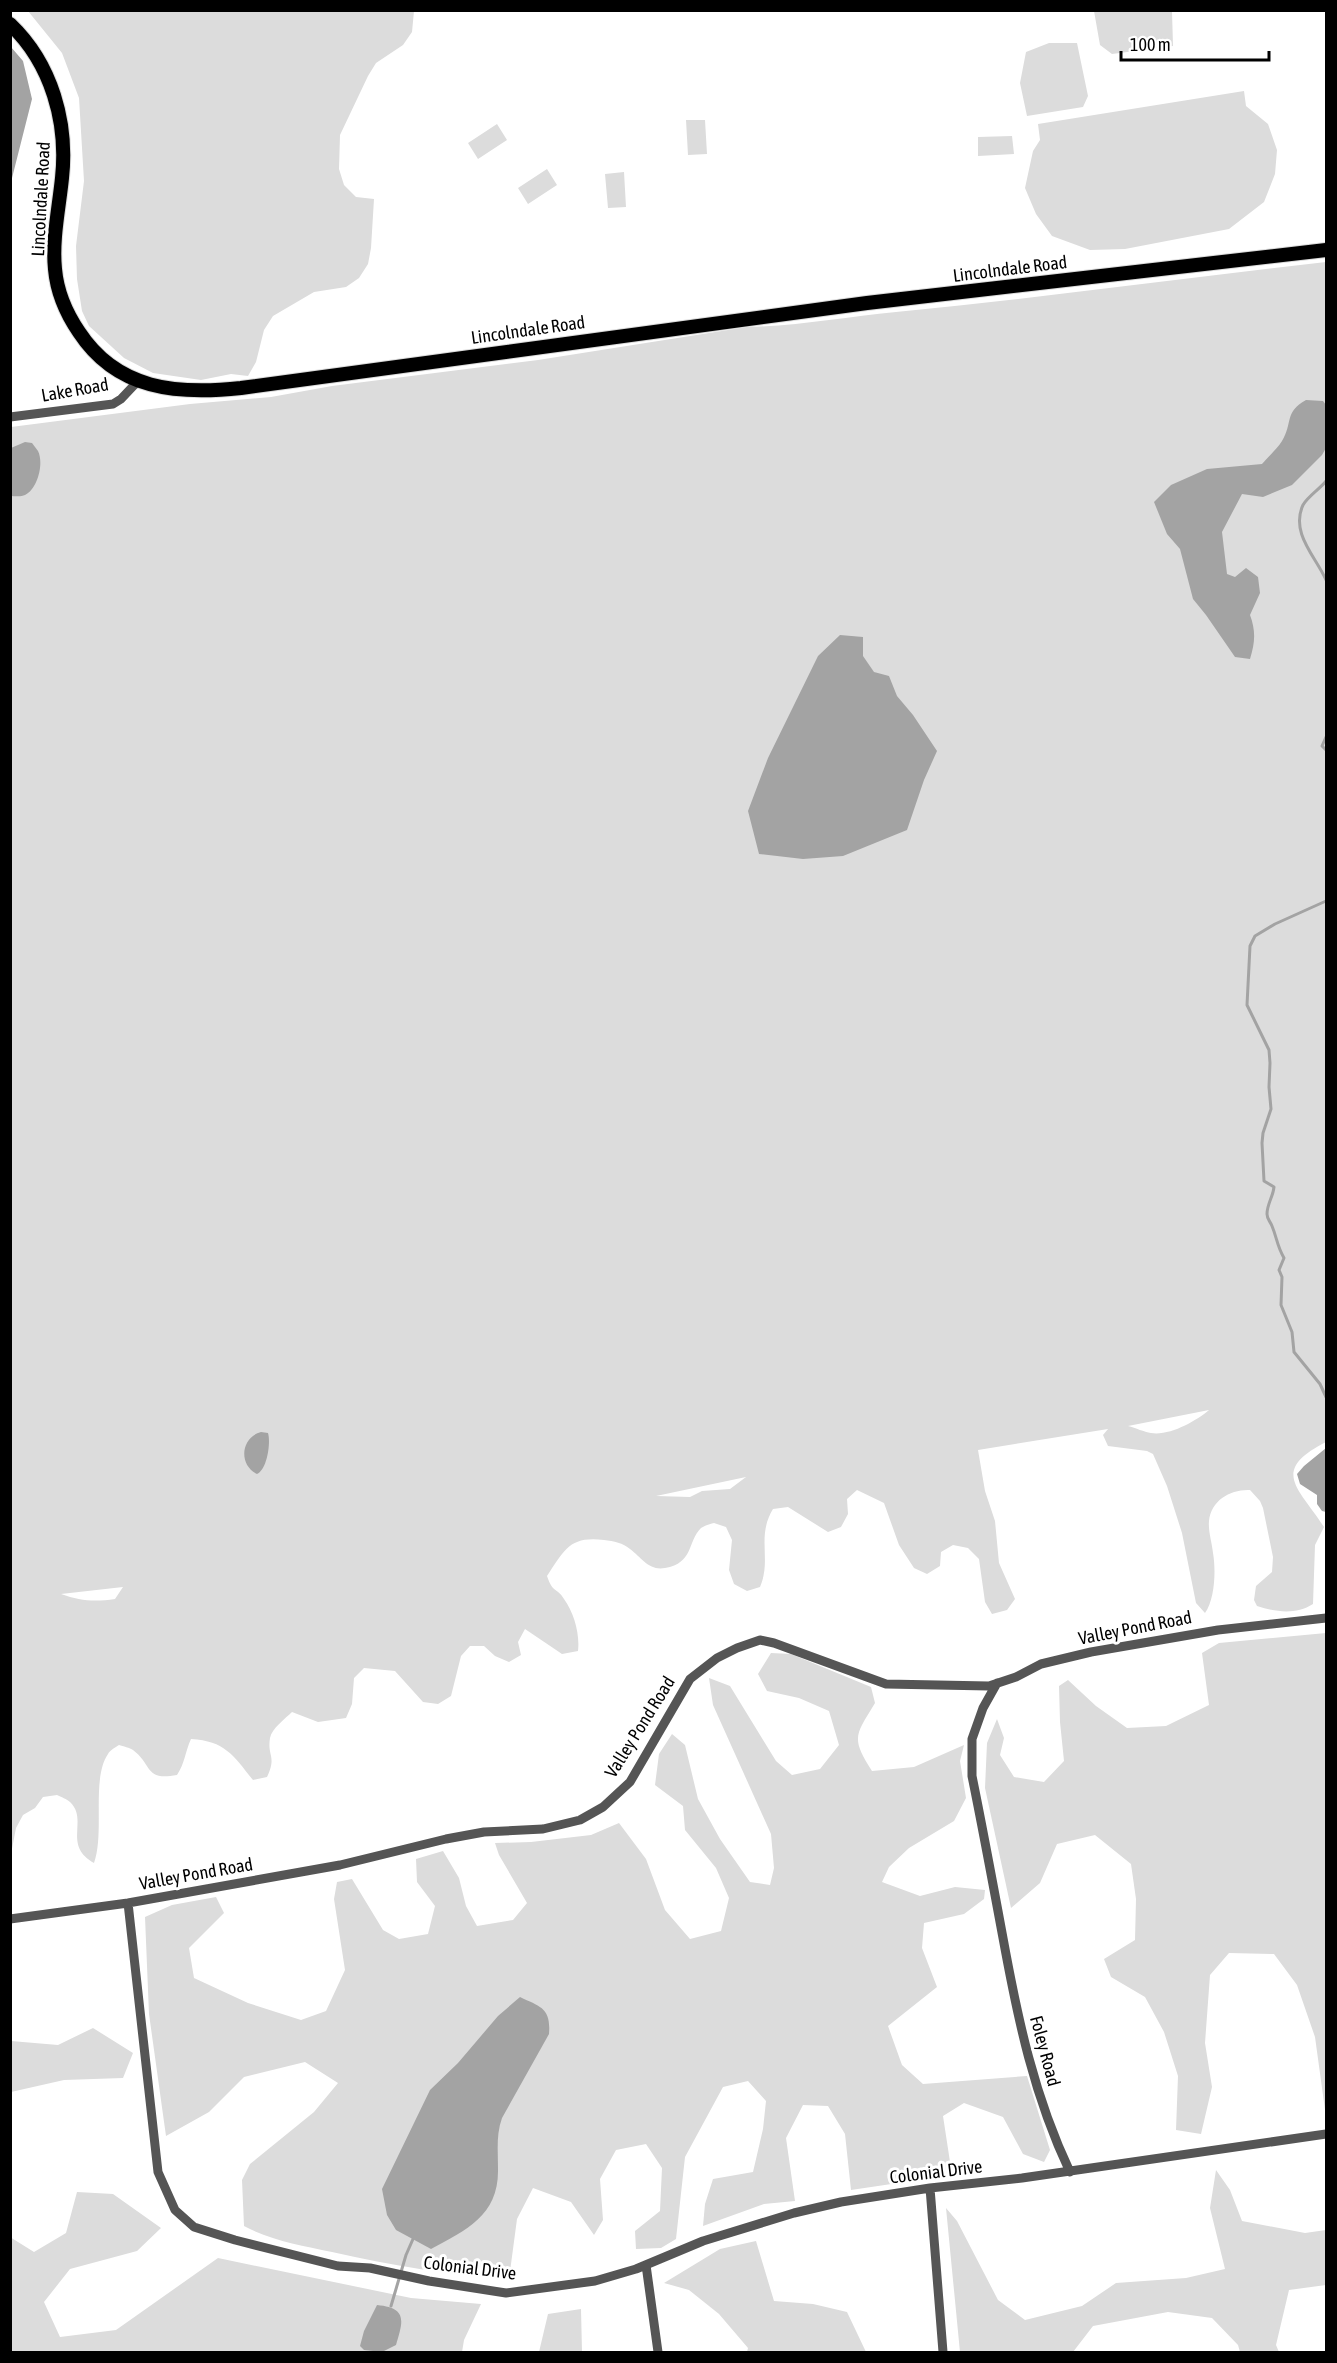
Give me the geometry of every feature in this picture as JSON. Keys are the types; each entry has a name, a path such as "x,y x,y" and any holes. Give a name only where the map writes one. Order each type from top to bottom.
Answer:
{"main road":[{"name":"Lincolndale Road","path":"10,24 26,42 45,71 58,104 62,123 64,159 55,251 55,269 62,301 77,330 97,355 123,374 138,381 178,390 199,392 241,388 867,303 1326,250"}],"street":[{"name":"Lake Road","path":"10,417 113,404 138,381"},
{"name":"Valley Pond Road","path":"10,1919 128,1903 340,1865 484,1832 543,1829 580,1820 603,1807 630,1782 682,1689 690,1679 717,1658 760,1640 886,1684 989,1686 1016,1677 1041,1664 1143,1642 1218,1630 1326,1618"},
{"name":"Foley Road","path":"997,1683 983,1708 972,1738 972,1776 1015,2001 1029,2062 1051,2131 1070,2172"},
{"name":"Colonial Drive","path":"128,1903 158,2172 175,2210 194,2227 235,2240 338,2266 370,2268 429,2281 506,2292 595,2282 646,2265 703,2241 794,2213 841,2202 930,2188 1070,2172"},
{"path":"1070,2172 1326,2134"},
{"path":"930,2188 943,2352"},
{"path":"646,2265 658,2352"}],"shaded area":[{"path":"28,11 414,11 412,32 403,45 376,63 340,135 339,169 344,185 356,197 374,199 368,264 359,278 346,287 314,292 273,316 264,330 256,362 248,376 231,374 201,380 153,373 124,358 89,326 82,311 77,279 76,246 84,181 79,98 62,53"},
{"path":"1094,11 1172,11 1173,46 1112,54 1100,45"},
{"path":"1049,43 1077,43 1088,96 1083,107 1027,116 1020,83 1026,52"},
{"path":"11,47 23,61 32,99 11,182"},
{"path":"1244,91 1246,106 1268,124 1277,150 1275,174 1264,202 1229,229 1125,249 1090,250 1052,236 1036,214 1025,188 1033,151 1040,140 1038,124"},
{"path":"686,120 705,120 707,154 688,155"},
{"path":"497,124 507,140 478,159 468,143"},
{"path":"1012,136 1014,154 978,156 978,137"},
{"path":"547,169 557,185 528,204 518,188"},
{"path":"624,172 626,207 608,208 605,174"},
{"path":"1326,262 1326,1442 1309,1452 1298,1462 1294,1471 1294,1481 1299,1491 1324,1527 1315,1545 1313,1604 1293,1611 1271,1610 1257,1606 1254,1600 1256,1586 1272,1572 1273,1557 1263,1508 1250,1490 1236,1491 1223,1497 1211,1514 1209,1529 1214,1576 1213,1592 1205,1613 1196,1603 1182,1533 1167,1486 1153,1454 1147,1451 1108,1446 1103,1435 1108,1429 978,1450 985,1491 995,1521 999,1563 1015,1599 1007,1610 992,1614 985,1602 979,1559 968,1548 953,1545 941,1552 940,1566 927,1574 914,1568 899,1545 884,1503 857,1490 847,1499 848,1514 841,1527 828,1532 788,1507 773,1509 765,1529 765,1567 760,1587 747,1591 734,1584 729,1570 732,1540 726,1527 714,1523 701,1528 681,1562 665,1568 650,1566 627,1547 618,1543 593,1539 583,1540 570,1546 564,1552 547,1576 551,1586 562,1595 571,1611 576,1624 578,1651 562,1654 525,1629 518,1642 521,1655 509,1662 495,1656 484,1646 470,1646 461,1656 451,1696 438,1704 423,1702 395,1671 364,1668 354,1678 352,1704 346,1718 318,1722 292,1712 271,1734 269,1744 272,1760 267,1777 253,1780 227,1751 203,1740 191,1739 177,1775 166,1776 154,1774 133,1750 119,1745 108,1754 100,1777 98,1836 94,1863 79,1848 75,1809 69,1801 57,1795 43,1797 35,1808 23,1815 16,1828 11,1854 11,427 190,404 271,397 332,386 538,360 747,327 803,323","holes":["1209,1410 1190,1423 1166,1432 1151,1433 1128,1426","746,1477 730,1489 702,1491 690,1497 656,1496","123,1587 115,1599 108,1600 94,1601 61,1594"]},
{"path":"1306,400 1323,401 1326,405 1326,448 1322,455 1292,485 1263,497 1242,494 1222,532 1227,574 1235,577 1246,568 1258,577 1260,593 1250,615 1254,637 1250,659 1235,657 1193,599 1180,549 1167,534 1154,502 1171,485 1207,469 1262,464 1282,441 1295,409"},
{"path":"25,442 32,443 38,451 39,475 30,492 23,496 11,496 11,448"},
{"path":"840,635 863,637 863,656 874,672 889,676 897,696 937,751 924,780 907,830 843,856 803,859 759,854 748,811 768,758 818,656"},
{"path":"261,1432 268,1433 268,1449 266,1462 257,1474 247,1464 244,1452 249,1439"},
{"path":"1326,1448 1326,1512 1322,1511 1317,1504 1317,1495 1300,1484 1297,1474"},
{"path":"1326,1633 1326,2117 1315,2037 1297,1985 1274,1954 1229,1953 1210,1975 1205,2043 1212,2087 1201,2134 1176,2130 1178,2076 1164,2032 1145,1997 1111,1977 1104,1959 1135,1940 1136,1899 1131,1864 1095,1835 1057,1844 1040,1883 1011,1908 985,1788 987,1743 997,1719 1004,1738 1000,1755 1014,1777 1044,1782 1064,1761 1059,1686 1068,1680 1096,1706 1127,1728 1166,1726 1209,1705 1202,1653 1219,1643"},
{"path":"771,1653 791,1654 871,1687 875,1703 863,1722 858,1743 872,1771 914,1767 964,1745 960,1761 966,1798 954,1821 909,1848 889,1867 882,1882 920,1896 955,1887 985,1890 984,1899 964,1914 924,1923 922,1948 937,1987 888,2026 902,2065 923,2084 1027,2076 1050,2150 1044,2162 1023,2154 1003,2117 964,2103 943,2116 952,2175 851,2190 845,2134 828,2106 803,2105 786,2138 795,2201 764,2204 703,2226 705,2204 713,2179 753,2172 763,2129 766,2101 748,2081 723,2087 685,2157 676,2239 661,2248 636,2249 635,2231 660,2211 662,2168 646,2144 616,2150 600,2179 603,2220 594,2235 571,2202 533,2188 517,2219 509,2279 442,2272 376,2261 287,2242 244,2226 242,2180 250,2164 314,2112 338,2083 305,2062 244,2077 209,2112 166,2136 149,2014 145,1917 172,1905 216,1897 224,1913 189,1948 194,1978 248,2003 301,2020 326,2011 345,1970 334,1899 337,1882 352,1879 383,1930 399,1939 428,1934 435,1906 417,1882 416,1859 443,1851 459,1878 466,1906 477,1926 513,1920 527,1903 499,1855 495,1843 531,1842 591,1835 619,1823 646,1859 665,1910 690,1939 721,1931 729,1898 716,1868 685,1830 683,1806 655,1785 659,1754 672,1734 685,1745 698,1799 720,1839 750,1882 770,1885 774,1868 771,1834 713,1705 709,1678 730,1686 776,1761 792,1775 820,1769 839,1745 829,1711 799,1698 767,1691 758,1674"},
{"path":"520,1997 543,2009 548,2019 549,2034 502,2118 498,2137 497,2185 493,2198 487,2210 478,2219 457,2235 431,2249 396,2230 387,2215 382,2189 430,2090 458,2063 498,2016"},
{"path":"93,2028 133,2053 123,2078 64,2080 11,2092 11,2041 58,2045"},
{"path":"1216,2170 1230,2190 1242,2221 1305,2233 1326,2230 1326,2285 1289,2290 1276,2345 1279,2352 1240,2352 1238,2345 1212,2318 1168,2312 1093,2326 1073,2352 960,2352 946,2208 957,2221 998,2300 1025,2320 1082,2306 1116,2283 1186,2278 1225,2269 1210,2208"},
{"path":"77,2192 113,2194 161,2228 137,2251 70,2269 44,2302 60,2337 116,2330 218,2258 411,2298 481,2304 464,2340 462,2352 11,2352 10,2237 34,2252 66,2233"},
{"path":"756,2241 774,2301 813,2304 847,2312 866,2352 747,2352 748,2348 719,2314 689,2290 664,2283 720,2249"},
{"path":"377,2305 394,2309 401,2317 396,2345 382,2352 364,2350 360,2346 364,2331"},
{"path":"581,2309 582,2352 539,2352 548,2314"}],"waterway":[{"path":"1326,481 1303,505 1300,515 1302,535 1326,580"},
{"path":"1326,737 1322,746 1326,750"},
{"path":"1326,901 1275,924 1255,936 1250,946 1247,1005 1269,1050 1271,1109 1262,1143 1264,1181 1274,1187 1267,1216 1284,1258 1279,1270 1282,1277 1281,1305 1292,1332 1294,1352 1320,1384 1326,1397"},
{"path":"391,2306 413,2239"}]}
